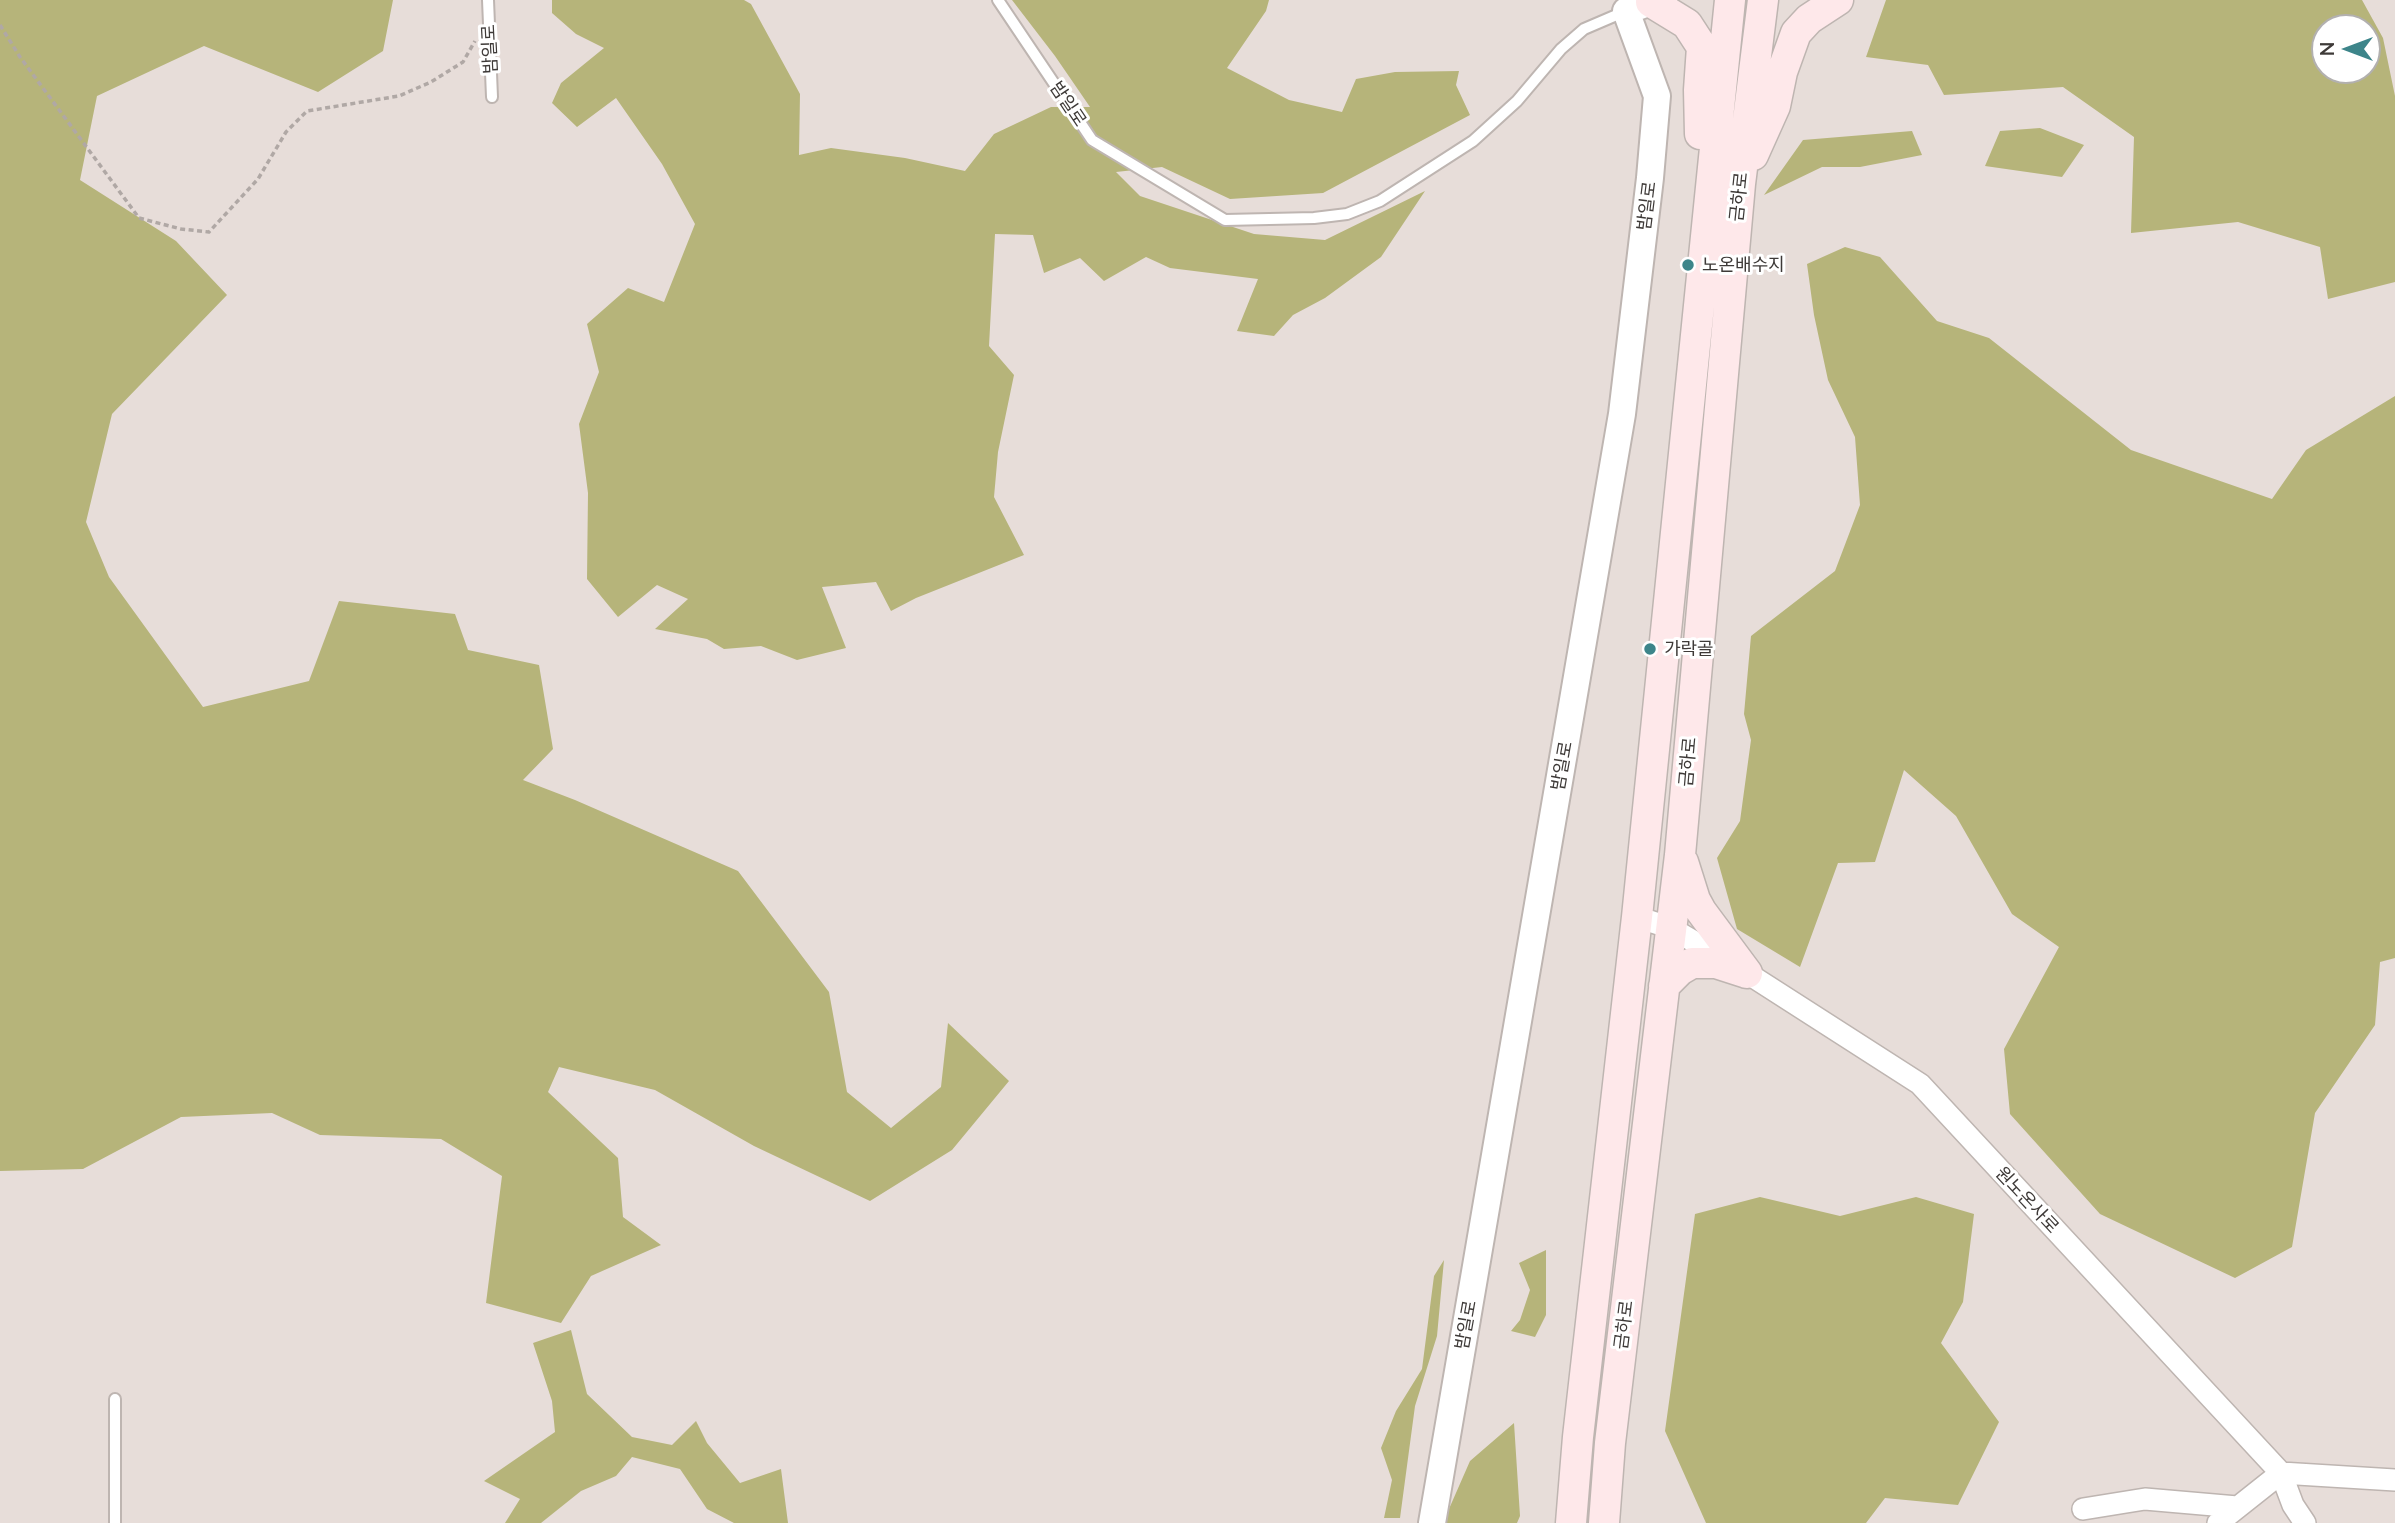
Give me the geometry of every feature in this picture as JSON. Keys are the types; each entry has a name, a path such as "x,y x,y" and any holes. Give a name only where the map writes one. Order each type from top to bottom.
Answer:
{"main road":[{"name":"금하로","path":"1571,1523 1578,1437 1637,917 1730,0"},
{"name":"금하로","path":"1604,1523 1610,1443 1680,855 1740,184 1763,0"},
{"path":"1740,184 1775,106 1782,72 1796,33 1809,19 1838,0"},
{"path":"1648,3 1686,24 1702,47 1698,125 1709,190"},
{"path":"1680,855 1695,900 1720,939 1747,973"},
{"path":"1664,986 1680,970 1692,963 1716,963 1747,973"}],"street":[{"name":"밤일로","path":"1432,1523 1622,414 1657,96 1648,3"},
{"name":"원노온사로","path":"1637,917 1671,928 1747,973 1920,1084 2281,1473"},
{"path":"2281,1473 2293,1506 2305,1523"},
{"path":"2218,1523 2281,1473 2395,1480"},
{"path":"2083,1509 2145,1499 2236,1507"}],"lane":[{"name":"밤일로","path":"488,0 492,97"},
{"name":"밤일로","path":"998,0 1092,140 1225,220 1314,218 1348,214 1380,201 1474,141 1517,101 1560,49 1584,29 1648,3"},
{"path":"115,1399 115,1523"}],"path":[{"path":"0,25 20,57 139,218 181,229 209,232 258,179 286,132 307,111 399,96 431,82 463,62 489,19"}],"shaded area":[{"path":"0,0 393,0 383,51 318,92 204,46 97,96 80,180 176,241 227,295 112,414 86,522 109,577 203,707 309,681 339,601 455,614 468,650 539,665 553,749 523,780 738,871 829,992 847,1092 891,1128 941,1087 948,1023 1009,1081 952,1150 870,1201 754,1146 655,1090 559,1067 548,1092 618,1158 623,1217 661,1245 591,1276 561,1323 486,1303 502,1176 441,1139 320,1135 272,1113 181,1117 83,1169 0,1171"},
{"path":"552,0 744,0 751,4 800,94 799,155 831,148 905,158 965,171 994,134 1051,107 1090,107 1012,0 1269,0 1266,11 1227,68 1289,100 1342,112 1356,79 1395,72 1459,71 1456,85 1470,115 1323,193 1230,199 1162,167 1116,172 1140,196 1254,234 1325,240 1425,191 1381,257 1325,298 1293,315 1274,336 1237,331 1258,279 1170,268 1146,257 1104,281 1080,258 1044,273 1033,235 995,234 989,346 1014,375 998,452 994,497 1024,555 916,598 891,611 876,582 822,587 846,648 797,660 761,646 724,649 707,639 655,629 688,599 657,585 618,617 587,579 588,493 579,424 599,372 587,324 628,288 664,302 695,224 662,164 616,98 577,127 552,103 561,83 604,48 576,34 552,13"},
{"path":"1886,0 2362,0 2370,14 2311,14 2311,84 2381,84 2381,34 2395,96 2395,282 2328,299 2320,247 2238,222 2131,233 2134,137 2063,87 1944,95 1928,65 1866,57"},
{"path":"2040,128 2084,145 2062,177 1985,166 2000,131"},
{"path":"1912,131 1922,155 1860,167 1822,167 1764,195 1803,140"},
{"path":"1845,247 1880,257 1937,321 1989,338 2131,450 2272,499 2306,450 2395,396 2395,958 2380,962 2375,1025 2315,1113 2292,1247 2235,1278 2100,1214 2010,1114 2004,1049 2059,947 2012,914 1956,816 1904,770 1875,862 1838,863 1800,967 1737,929 1717,858 1740,821 1751,740 1744,714 1751,636 1835,571 1860,505 1855,437 1828,380 1814,315 1807,264"},
{"path":"1760,1197 1840,1216 1916,1197 1974,1214 1963,1302 1941,1343 1999,1422 1958,1505 1885,1498 1866,1523 1706,1523 1665,1431 1695,1214"},
{"path":"1546,1250 1546,1315 1535,1337 1511,1331 1520,1320 1530,1290 1519,1263"},
{"path":"1444,1260 1437,1336 1415,1406 1400,1518 1384,1518 1392,1480 1381,1448 1396,1411 1422,1369 1434,1276"},
{"path":"571,1330 587,1394 632,1437 672,1445 696,1421 707,1443 740,1483 781,1469 788,1523 734,1523 707,1509 680,1469 632,1457 616,1476 581,1491 541,1523 505,1523 520,1499 484,1481 555,1432 552,1401 533,1343"},
{"path":"1514,1423 1520,1516 1517,1523 1446,1523 1445,1518 1470,1461"}],"place":[{"name":"노온배수지","path":"1688,265"},
{"name":"가락골","path":"1650,649"}]}
